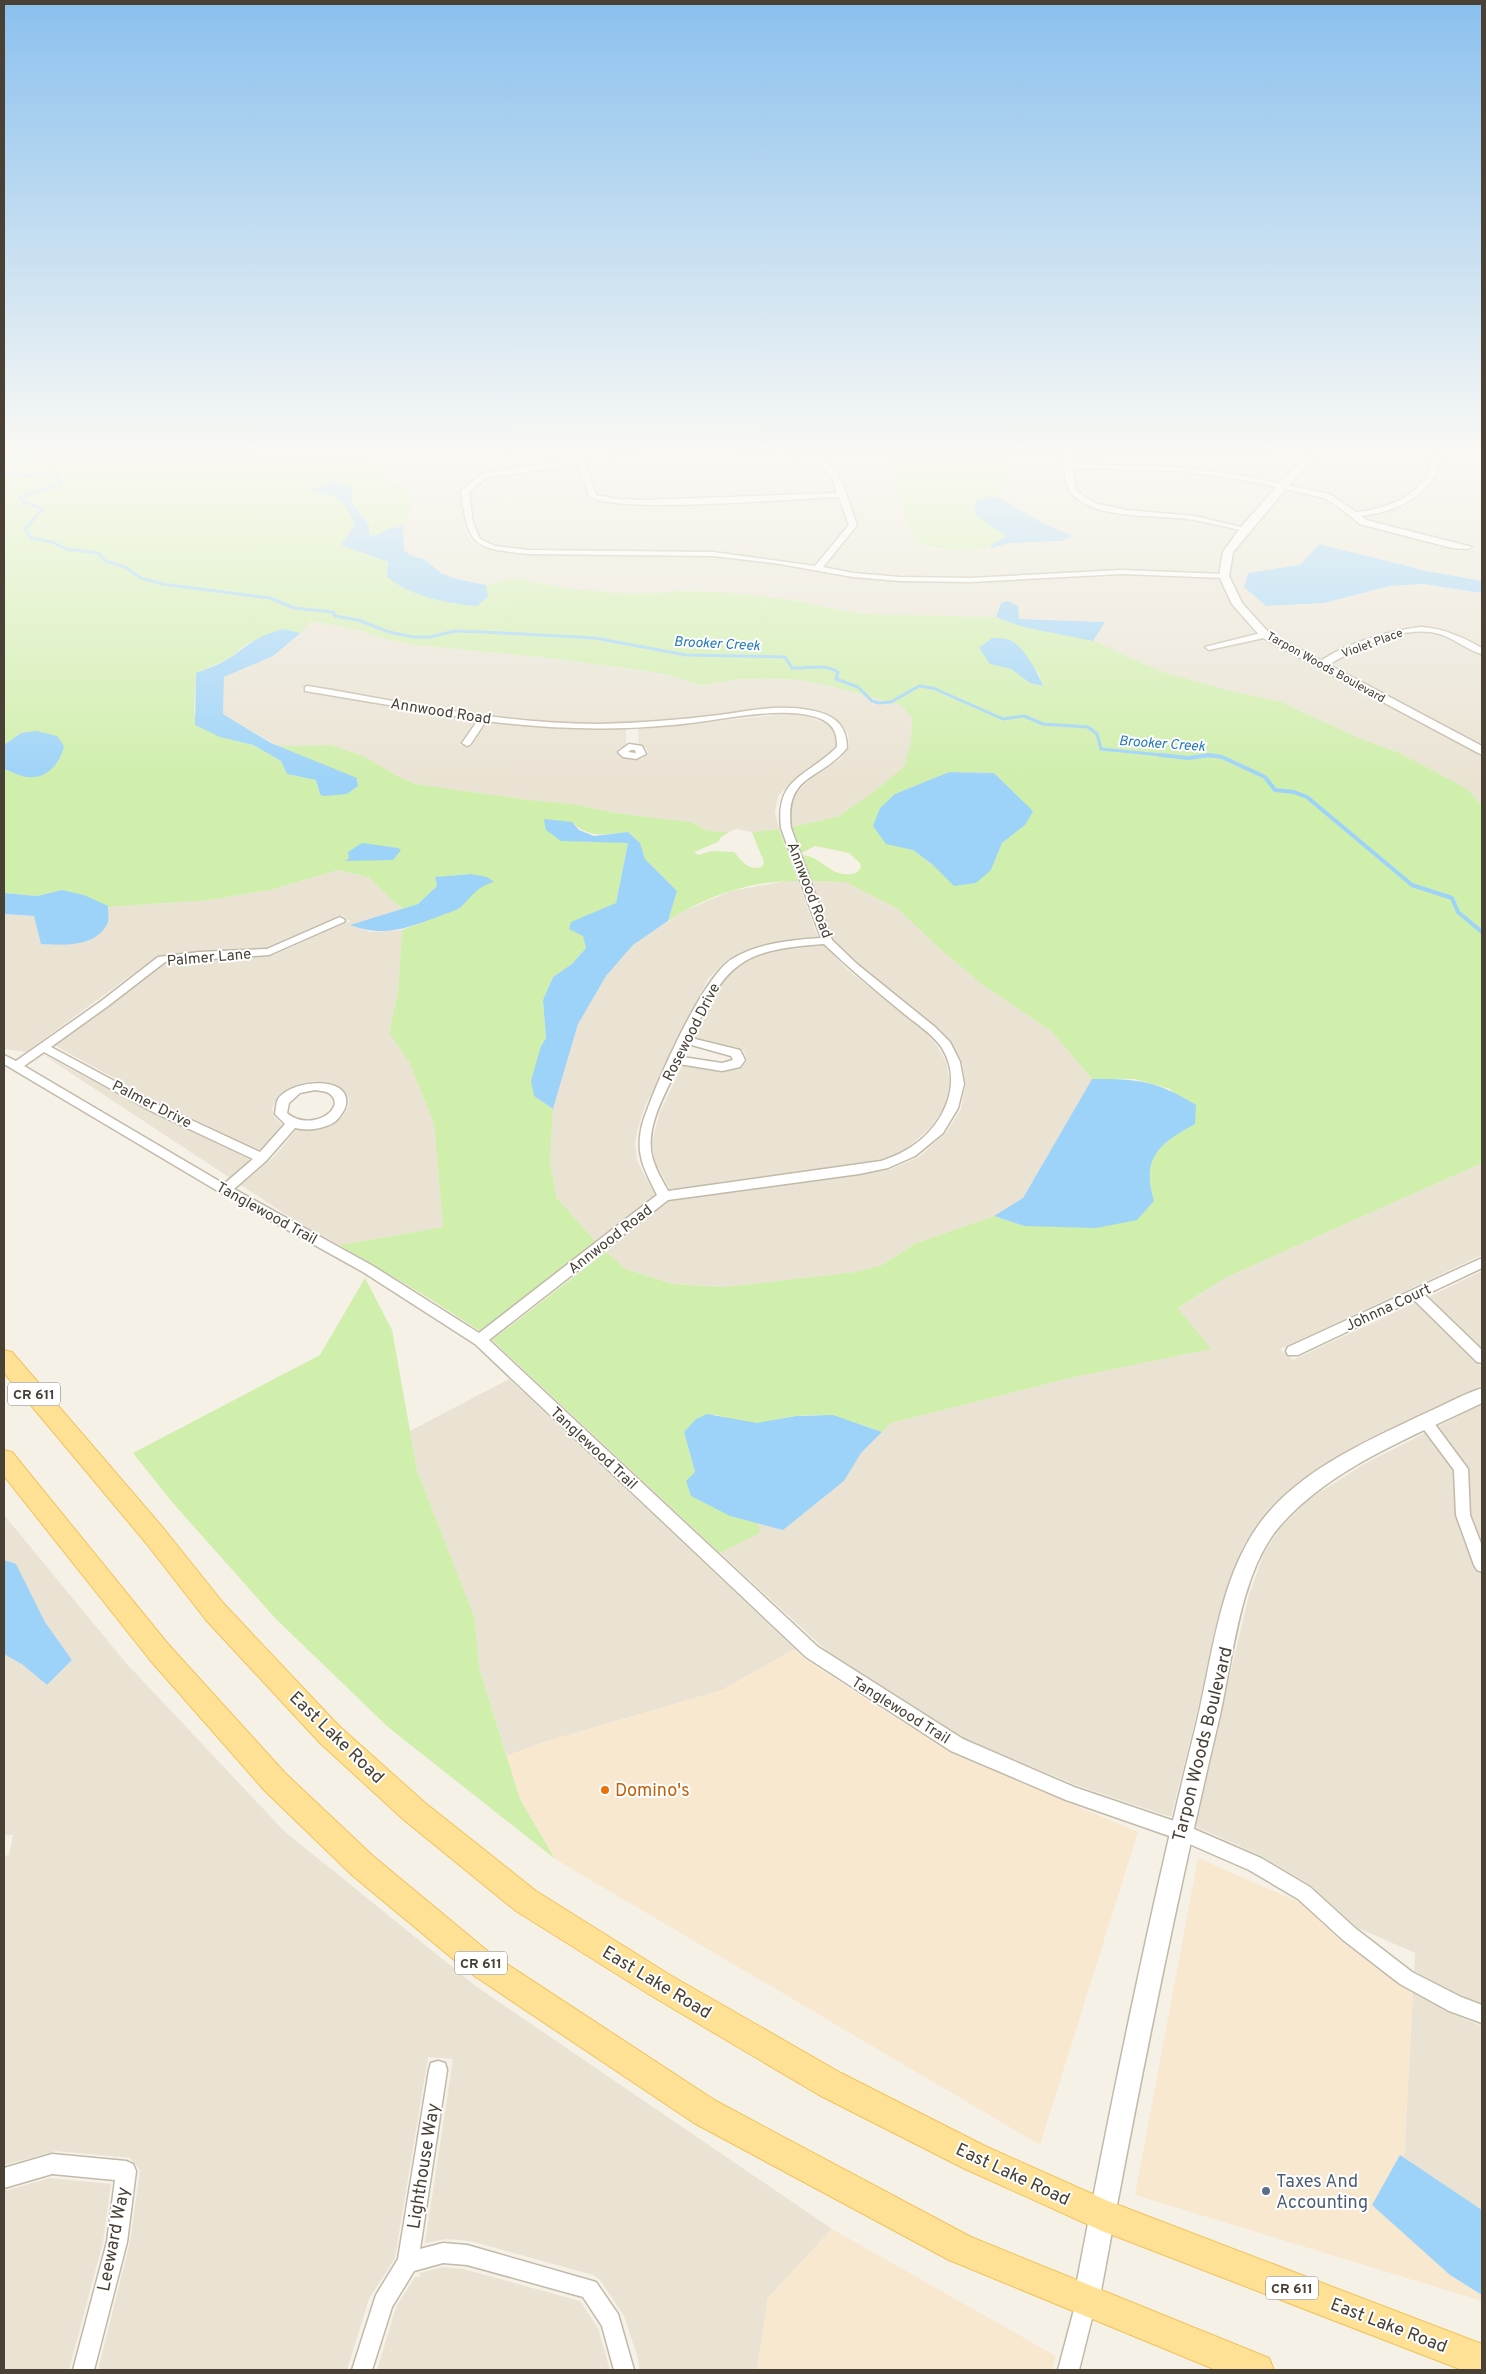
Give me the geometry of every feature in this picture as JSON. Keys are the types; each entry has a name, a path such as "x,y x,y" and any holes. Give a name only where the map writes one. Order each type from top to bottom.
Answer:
{"main road":[{"name":"East Lake Road","path":"4,1358 155,1536 215,1612 329,1734 414,1811 526,1901 660,1986 830,2084 974,2158 1102,2215 1482,2361"},
{"name":"CR 611","path":"4,1459 160,1652 275,1782 363,1866 480,1963 705,2112 960,2249 1086,2302 1258,2370"}],"street":[{"path":"778,562 817,569 900,579 953,580 1121,572 1224,576 1226,562"},
{"path":"817,569 823,562"},
{"name":"Tarpon Woods Boulevard","path":"1224,576 1237,604 1265,635 1319,666 1482,751"},
{"name":"Violet Place","path":"1319,666 1336,656 1402,631 1416,629 1436,631 1482,651"},
{"path":"1209,647 1265,635"},
{"name":"Annwood Road","path":"308,689 484,718 571,726 632,737 776,710 798,710 819,716 833,723 842,733 842,748 833,758 811,770 794,785 784,798 782,813 827,941 853,966 932,1030 946,1045 954,1062 958,1084 952,1108 939,1130 912,1153 884,1165 664,1196 480,1340"},
{"path":"467,743 484,718"},
{"name":"Palmer Lane","path":"10,1062 43,1046 104,1004 162,959 199,954 269,952 340,920"},
{"name":"Rosewood Drive","path":"664,1196 645,1160 643,1142 652,1111 714,981 733,962 749,954 775,947 827,941"},
{"path":"676,1060 722,1067 730,1067 739,1060 736,1052 686,1040"},
{"name":"Palmer Drive","path":"43,1046 155,1108 262,1158"},
{"name":"Tanglewood Trail","path":"10,1062 225,1190 368,1269 480,1340 812,1652 957,1745 1072,1794 1180,1830 1255,1864 1304,1893 1349,1934 1406,1978 1456,2004 1482,2014"},
{"path":"315,1086 324,1086 338,1094 340,1106 330,1119 311,1126 292,1124 281,1114 280,1108 288,1095 305,1087 315,1086"},
{"path":"225,1190 262,1158 292,1124"},
{"name":"Johnna Court","path":"1293,1351 1482,1263"},
{"path":"1416,1294 1482,1358"},
{"name":"Tarpon Woods Boulevard","path":"1102,2215 1180,1830 1238,1591 1254,1549 1271,1523 1301,1493 1359,1456 1482,1395"},
{"path":"1426,1423 1461,1469 1463,1515 1482,1564"},
{"name":"Lighthouse Way","path":"408,2262 438,2070"},
{"name":"Leeward Way","path":"4,2178 52,2164 126,2171 116,2242 84,2370"},
{"path":"1068,2370 1086,2302 1102,2215"},
{"path":"362,2370 383,2302 408,2262 443,2252 467,2256 588,2289 611,2320 624,2370"}],"shaded area":[{"path":"427,562 760,562 852,577 900,581 972,582 1122,574 1220,578 1232,604 1258,634 1201,646 1207,650 1264,638 1312,666 1482,755 1482,805 1466,788 1400,753 1359,738 1279,701 1231,691 1160,671 1093,641 1105,622 1019,619 1001,603 996,617 861,614 787,599 723,592 677,591 640,594 570,589 514,578 485,585 457,579 441,573"},
{"path":"792,562 817,562 814,566"},
{"path":"829,562 1221,562 1219,573 1120,570 970,578 900,577 824,568"},
{"path":"1232,562 1303,562 1300,565 1284,568 1244,587 1266,606 1324,603 1390,586 1423,584 1482,593 1482,648 1440,629 1412,626 1397,629 1318,662 1270,634 1243,603 1230,576"},
{"path":"1390,562 1482,562 1482,581"},
{"path":"310,621 358,630 384,639 416,645 548,658 640,670 669,675 700,685 742,679 791,679 827,685 900,705 912,717 911,742 905,767 872,793 839,816 792,827 789,813 791,799 817,772 839,760 849,748 848,733 839,722 824,714 797,707 632,723 572,723 486,715 306,686 301,690 476,720 459,745 471,747 488,721 570,729 626,729 626,745 618,749 617,752 622,758 631,760 643,758 648,752 646,748 639,745 638,729 796,713 828,724 836,733 836,747 828,757 806,769 778,796 775,812 779,829 752,832 737,829 729,832 708,831 692,822 615,813 574,804 529,800 416,784 397,776 364,756 331,745 278,746 223,714 224,677 273,656 300,635"},
{"path":"1418,631 1434,633 1482,655 1482,747 1327,666 1406,633"},
{"path":"338,870 368,877 402,909 352,925 370,932 402,930 398,991 389,1033 409,1062 434,1124 443,1227 339,1245 297,1222 241,1185 274,1157 296,1130 323,1128 343,1116 348,1108 349,1099 346,1092 339,1086 314,1081 302,1083 282,1092 272,1109 274,1117 282,1125 260,1150 161,1104 54,1045 166,963 199,959 274,955 350,921 342,915 267,949 199,951 156,957 26,1052 4,1049 4,914 108,922 108,907 210,900 270,890"},
{"path":"787,881 798,881 818,937 773,943 745,951 727,960 708,979 644,1109 638,1128 635,1142 637,1161 655,1195 596,1242 557,1198 550,1163 553,1109 578,1024 606,976 633,945 684,911 731,891"},
{"path":"812,881 845,882 898,909 941,950 983,985 1051,1031 1092,1079 1023,1198 994,1216 914,1244 882,1265 855,1272 724,1287 674,1284 626,1269 606,1252 669,1201 889,1170 919,1157 946,1133 961,1109 966,1084 962,1062 953,1045 938,1028 859,965 833,940"},
{"path":"823,945 847,969 925,1032 938,1047 946,1062 950,1084 945,1106 931,1127 905,1150 879,1161 670,1190 654,1159 652,1142 660,1112 682,1066 731,1071 741,1068 747,1060 744,1051 739,1048 695,1038 722,983 739,965 753,958 778,951"},
{"path":"42,1054 149,1111 251,1160 230,1178"},
{"path":"1482,1163 1482,1255 1280,1349 1293,1360 1415,1303 1482,1368 1482,1385 1351,1451 1293,1487 1261,1518 1243,1546 1228,1588 1171,1817 1076,1785 963,1738 828,1652 720,1553 759,1533 758,1523 784,1529 844,1481 861,1453 891,1423 1070,1378 1210,1349 1177,1309 1225,1278"},
{"path":"1482,1271 1482,1349 1429,1297"},
{"path":"509,1379 795,1649 722,1690 541,1743 507,1756 479,1667 475,1619 417,1470 410,1431"},
{"path":"1482,1404 1482,2003 1458,1994 1414,1971 1415,1953 1356,1927 1309,1884 1258,1854 1194,1826 1249,1595 1264,1553 1280,1528 1309,1499 1366,1463"},
{"path":"4,1515 126,1663 284,1831 477,1987 832,2229 768,2298 757,2370 639,2370 639,2362 624,2316 600,2280 593,2275 470,2241 446,2239 425,2243 453,2059 428,2057 395,2258 369,2299 347,2370 98,2370 130,2242 140,2170 130,2158 56,2151 4,2165 4,1856 9,1855 13,1835 4,1835 4,1654 23,1665 47,1685 72,1660 45,1622 16,1565 4,1560"},
{"path":"795,1649 805,1659 951,1753 1138,1832 1040,2145 555,1859 520,1799 507,1756 541,1743 722,1690"},
{"path":"1198,1858 1299,1902 1341,1941 1399,1985 1413,1993 1404,2158 1400,2156 1450,2275 1482,2295 1482,2301 1135,2195"},
{"path":"1413,1993 1454,2015 1482,2026 1482,2210 1404,2158"},
{"path":"50,2178 111,2184 103,2242 69,2370 4,2370 4,2191"},
{"path":"832,2229 1056,2356 1052,2370 757,2370 768,2298"},
{"path":"443,2267 463,2269 580,2301 598,2328 610,2370 377,2370 396,2307 415,2277 420,2277 420,2273"}],"green space":[{"path":"4,562 387,562 401,587 454,604 485,585 514,578 570,589 640,594 677,591 723,592 787,599 861,614 996,617 1023,627 1092,640 1160,671 1231,691 1279,701 1359,738 1400,753 1466,788 1482,805 1482,1163 1225,1278 1178,1308 1211,1349 1070,1378 891,1423 882,1432 850,1421 819,1415 791,1417 758,1423 746,1423 712,1415 704,1417 684,1432 695,1472 730,1516 758,1523 760,1533 720,1553 492,1340 606,1252 626,1269 673,1284 724,1287 855,1272 882,1265 914,1244 994,1216 1024,1226 1154,1201 1150,1173 1156,1154 1172,1138 1195,1124 1170,1089 1134,1079 1092,1079 1051,1031 983,985 941,950 898,909 845,882 812,881 802,855 816,860 834,871 847,874 856,873 861,868 860,863 849,853 815,846 802,853 792,827 839,816 904,767 911,742 912,717 900,705 827,685 791,679 742,679 700,685 669,675 640,670 548,658 416,645 384,639 358,630 311,621 301,633 284,629 248,643 228,659 196,673 194,714 220,737 253,745 281,761 291,775 316,780 319,791 347,794 358,786 358,780 278,746 331,745 364,756 397,776 416,784 529,800 574,804 615,813 692,822 708,831 729,832 721,837 718,842 694,852 698,855 712,851 734,852 753,868 762,867 764,862 752,832 779,829 798,881 764,883 730,891 698,904 668,921 677,891 645,859 640,843 628,832 591,833 572,822 584,842 628,842 616,903 599,912 583,936 586,948 572,964 553,977 543,1000 546,1038 541,1046 534,1096 553,1109 550,1163 557,1198 596,1242 480,1331 424,1295 339,1245 443,1227 434,1124 409,1062 389,1033 398,991 402,930 460,908 466,899 483,885 493,882 471,874 435,877 437,886 418,904 402,909 368,877 338,870 270,890 210,900 108,907 62,890 37,896 4,893 4,769 21,733 4,745","holes":["1028,661 1039,674 1043,686 1030,683 1011,669","949,772 994,773 1018,797 1025,825 1002,843 991,870 933,865 913,850 886,843 873,826 895,794","400,850 393,860 346,860 349,858"]},
{"path":"365,1278 392,1330 417,1470 475,1619 479,1667 520,1799 555,1859 388,1727 275,1618 172,1502 133,1453 320,1355"}],"water":[{"path":"388,562 427,562 441,573 457,579 486,585 488,597 477,606 441,601 418,594 407,590 387,577"},
{"path":"1303,562 1390,562 1482,581 1482,593 1423,584 1390,586 1324,603 1266,606 1244,587 1248,573 1300,565"},
{"path":"1008,601 1018,606 1019,619 1105,622 1093,641 1023,627 996,617 1001,603"},
{"path":"284,629 301,633 273,656 224,677 223,714 271,743 357,778 358,786 347,794 323,796 320,794 316,780 287,774 281,761 253,745 220,737 195,725 196,673 224,661 260,638"},
{"path":"992,638 1007,639 1019,646 1039,676 1043,686 1030,683 1011,669 990,664 979,648"},
{"path":"36,731 57,736 64,746 55,765 46,773 33,777 23,776 4,769 4,745 21,733"},
{"path":"949,772 994,773 1033,811 1025,825 1002,843 991,870 976,883 954,886 933,865 913,850 886,844 873,826 880,808 895,794"},
{"path":"544,819 572,822 579,830 594,836 628,832 640,843 645,859 677,891 668,921 633,945 606,976 578,1024 553,1109 534,1096 531,1081 541,1046 546,1038 543,1000 553,977 572,964 586,948 583,936 569,929 571,922 616,903 628,843 561,841 546,830"},
{"path":"362,843 401,850 393,860 345,861 349,858 348,852"},
{"path":"471,874 487,877 494,882 479,889 456,910 396,930 374,931 350,925 418,904 437,886 435,877"},
{"path":"62,890 84,895 108,906 108,922 96,937 79,943 41,944 34,916 4,914 4,893 37,896"},
{"path":"1092,1079 1146,1083 1169,1090 1196,1105 1195,1124 1182,1131 1163,1146 1156,1154 1152,1163 1150,1173 1154,1201 1137,1220 1096,1228 1024,1226 994,1216 1023,1198"},
{"path":"707,1414 757,1423 796,1416 833,1415 882,1432 861,1453 844,1481 783,1530 730,1516 691,1496 686,1481 695,1472 684,1432 696,1419"},
{"path":"4,1560 16,1564 45,1622 72,1660 47,1685 23,1665 4,1654"},
{"path":"1400,2155 1482,2210 1482,2295 1450,2275 1372,2205"}],"waterway":[{"name":"Brooker Creek","path":"108,562 125,567 141,578 162,584 270,598 294,608 333,612 335,616 358,620 389,632 413,637 430,637 455,631 484,632 595,638 686,655 785,657 792,668 822,667 833,669 838,672 836,679 858,687 872,701 879,703 891,702 919,686 933,688 1003,719 1024,716 1043,724 1088,727 1097,734 1101,749 1172,756"},
{"name":"Brooker Creek","path":"1160,755 1189,758 1202,756"},
{"name":"Brooker Creek","path":"1202,756 1216,756"},
{"name":"Brooker Creek","path":"1202,756 1216,756"},
{"name":"Brooker Creek","path":"1216,756 1222,757 1265,777 1275,790 1294,792 1307,797 1412,885 1452,898 1458,912 1482,932"}],"place":[{"name":"Domino's","path":"605,1790"},
{"name":"Taxes And Accounting","path":"1266,2191"}]}
